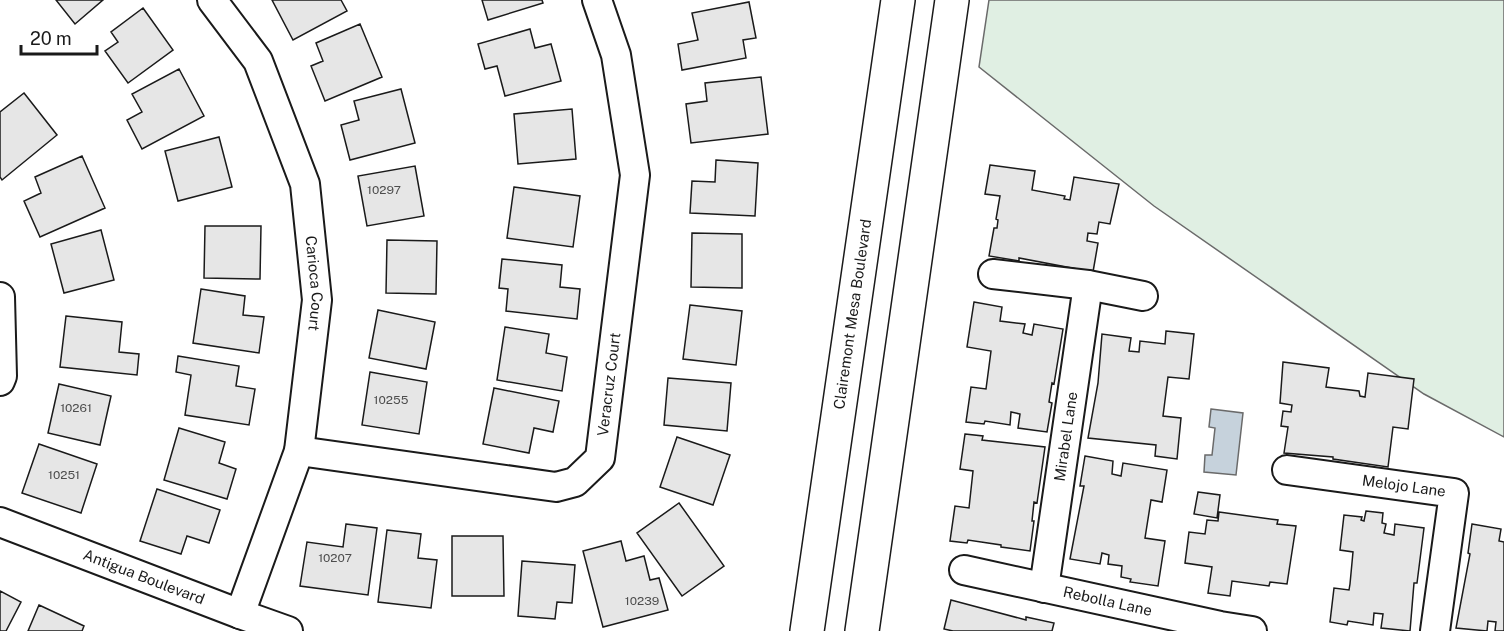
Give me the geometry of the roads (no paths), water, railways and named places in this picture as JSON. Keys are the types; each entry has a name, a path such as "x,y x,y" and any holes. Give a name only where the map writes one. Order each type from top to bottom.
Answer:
{"main road":[{"name":"Clairemont Mesa Boulevard","path":"807,631 898,0"},
{"path":"862,631 952,0"}],"street":[{"name":"Carioca Court","path":"212,0 258,61 305,184 317,300 298,452 240,614"},
{"name":"Veracruz Court","path":"298,452 556,487 575,482 600,459 635,175 616,55 597,0"},
{"path":"993,274 1088,285 1143,296"},
{"name":"Mirabel Lane","path":"1044,588 1088,285"},
{"path":"0,297 2,376 0,381"},
{"name":"Melojo Lane","path":"1287,470 1454,493 1434,631"},
{"name":"Antigua Boulevard","path":"0,522 288,631"},
{"name":"Rebolla Lane","path":"964,570 1219,629 1252,631"}]}
